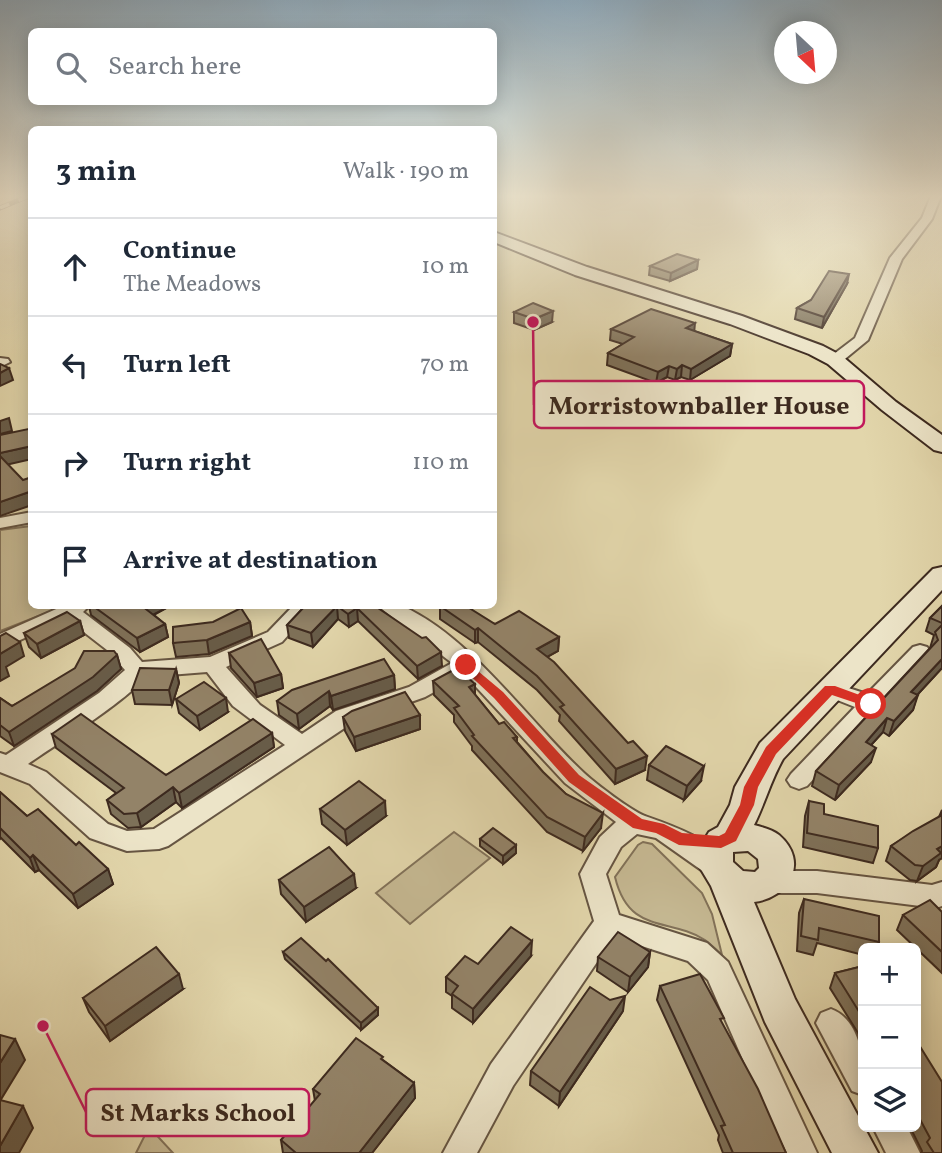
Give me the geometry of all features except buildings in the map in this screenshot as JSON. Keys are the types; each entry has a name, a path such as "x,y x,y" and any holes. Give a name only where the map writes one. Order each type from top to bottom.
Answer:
{"street":[{"path":"527,250 581,271 770,332 835,360 889,407 942,444"},
{"path":"835,360 861,340 897,258 903,250"},
{"path":"0,523 28,518"},
{"path":"856,1153 779,1009 745,867 747,805 751,787 771,751 942,575"},
{"path":"0,642 16,632 73,609"},
{"path":"75,609 80,622 117,648 136,670"},
{"path":"136,670 213,664 275,637 301,609"},
{"path":"393,609 437,637 499,695 574,778 638,824 659,828 745,867 817,882 940,898"},
{"path":"799,780 920,652"},
{"path":"213,664 225,685 243,703 303,746"},
{"path":"4,764 38,778 99,831 127,841 159,839 303,746 344,716 417,692 466,665"},
{"path":"4,764 107,698 133,678 136,670"},
{"path":"830,690 871,704"},
{"path":"608,923 593,874 612,840 622,831 638,824"},
{"path":"459,1153 502,1075 608,923"},
{"path":"608,923 697,952 718,971 801,1153"},
{"path":"831,1023 858,1071"},
{"path":"892,1132 904,1153"}],"shaded area":[{"path":"28,526 28,609 56,609 0,631 0,530"},
{"path":"454,832 490,858 410,924 376,893"},
{"path":"643,842 652,844 702,893 712,914 722,955 705,940 691,933 652,922 630,908 621,895 615,877"},
{"path":"149,1127 173,1153 136,1153"}],"place":[{"name":"Morristownballer House","path":"533,322"},
{"name":"St Marks School","path":"43,1026"}],"route":[{"path":"466,665 499,695 574,778 638,824 659,828 679,839 721,842 730,837 747,805 751,787 771,751 830,690 871,704"}]}
